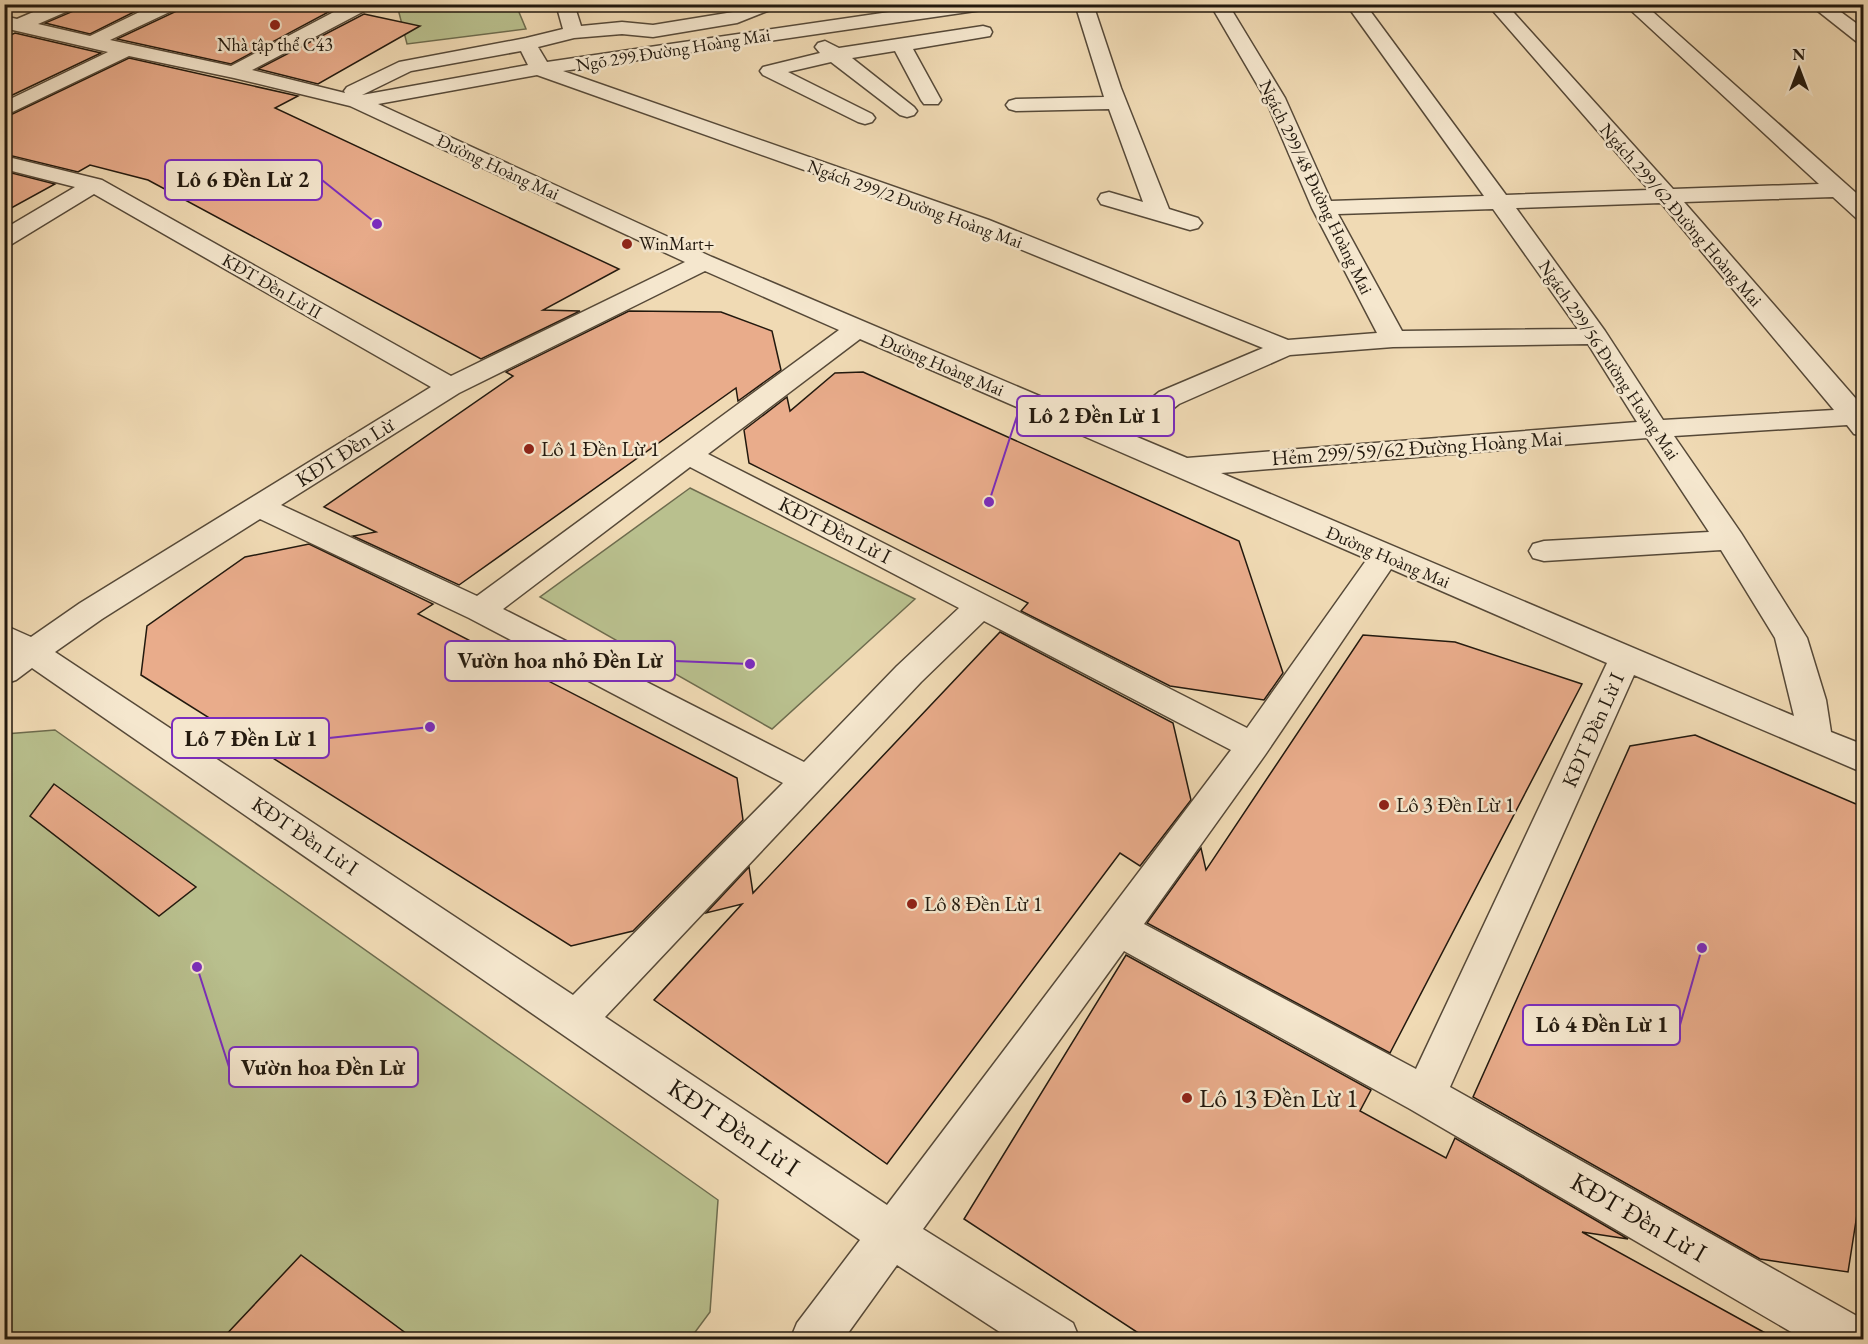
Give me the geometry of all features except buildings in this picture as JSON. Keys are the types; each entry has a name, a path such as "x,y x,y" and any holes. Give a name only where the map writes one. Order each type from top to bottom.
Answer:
{"street":[{"path":"12,23 69,4"},
{"path":"92,42 172,4"},
{"path":"234,72 364,4"},
{"path":"566,4 573,32"},
{"path":"349,100 406,66 527,44 573,32 622,28 653,32 737,17 769,4"},
{"name":"Ngõ 299 Đường Hoàng Mai","path":"349,100 807,29 989,4"},
{"path":"1084,4 1116,103 1159,214"},
{"name":"Ngách 299/48 Đường Hoàng Mai","path":"1219,4 1275,98 1323,208 1393,339"},
{"name":"Ngách 299/56 Đường Hoàng Mai","path":"1355,4 1596,336 1730,540 1791,638 1809,700 1815,739"},
{"name":"Ngách 299/62 Đường Hoàng Mai","path":"1496,4 1667,196 1860,420"},
{"path":"1633,4 1863,213"},
{"path":"1818,4 1863,38"},
{"name":"Đường Hoàng Mai","path":"12,23 349,100 704,262 1863,760"},
{"path":"807,29 834,55 907,111"},
{"path":"865,118 770,71 834,55 983,32"},
{"path":"527,44 541,70"},
{"path":"901,45 931,100"},
{"path":"4,110 127,50"},
{"name":"Ngách 299/2 Đường Hoàng Mai","path":"541,70 981,225 1285,348"},
{"path":"1016,105 1116,103"},
{"name":"KĐT Đền Lừ II","path":"4,162 94,185 450,387"},
{"path":"4,239 94,185"},
{"path":"1323,208 1839,190"},
{"path":"1110,199 1190,223"},
{"name":"KĐT Đền Lừ","path":"14,654 91,611 450,387 704,262"},
{"path":"480,610 858,328"},
{"path":"1116,440 1169,398 1285,348 1393,339 1596,336"},
{"name":"Hẻm 299/59/62 Đường Hoàng Mai","path":"1179,467 1655,429 1860,420"},
{"name":"KĐT Đền Lừ I","path":"688,455 1254,747"},
{"path":"258,506 480,610 808,780"},
{"path":"1544,551 1730,540"},
{"path":"814,1340 1254,747 1385,556"},
{"path":"576,1019 642,954 909,674 982,605"},
{"name":"KĐT Đền Lừ I","path":"14,654 576,1019 892,1235 1056,1340"},
{"name":"KĐT Đền Lừ I","path":"1425,1095 1625,659"},
{"name":"KĐT Đền Lừ I","path":"1119,929 1425,1095 1852,1340"}],"green space":[{"path":"397,5 516,5 526,29 407,44"},
{"path":"690,488 915,599 772,729 540,597"},
{"path":"55,730 718,1200 710,1312 690,1339 5,1340 5,734"}],"place":[{"name":"Nhà tập thể C43","path":"275,25"},
{"name":"Lô 6 Đền Lừ 2","path":"377,224"},
{"name":"WinMart+","path":"627,244"},
{"name":"Lô 1 Đền Lừ 1","path":"529,449"},
{"name":"Lô 2 Đền Lừ 1","path":"989,502"},
{"name":"Vườn hoa nhỏ Đền Lừ","path":"750,664"},
{"name":"Lô 7 Đền Lừ 1","path":"430,727"},
{"name":"Lô 3 Đền Lừ 1","path":"1384,805"},
{"name":"Lô 8 Đền Lừ 1","path":"912,904"},
{"name":"Lô 4 Đền Lừ 1","path":"1702,948"},
{"name":"Vườn hoa Đền Lừ","path":"197,967"},
{"name":"Lô 13 Đền Lừ 1","path":"1187,1098"}]}
